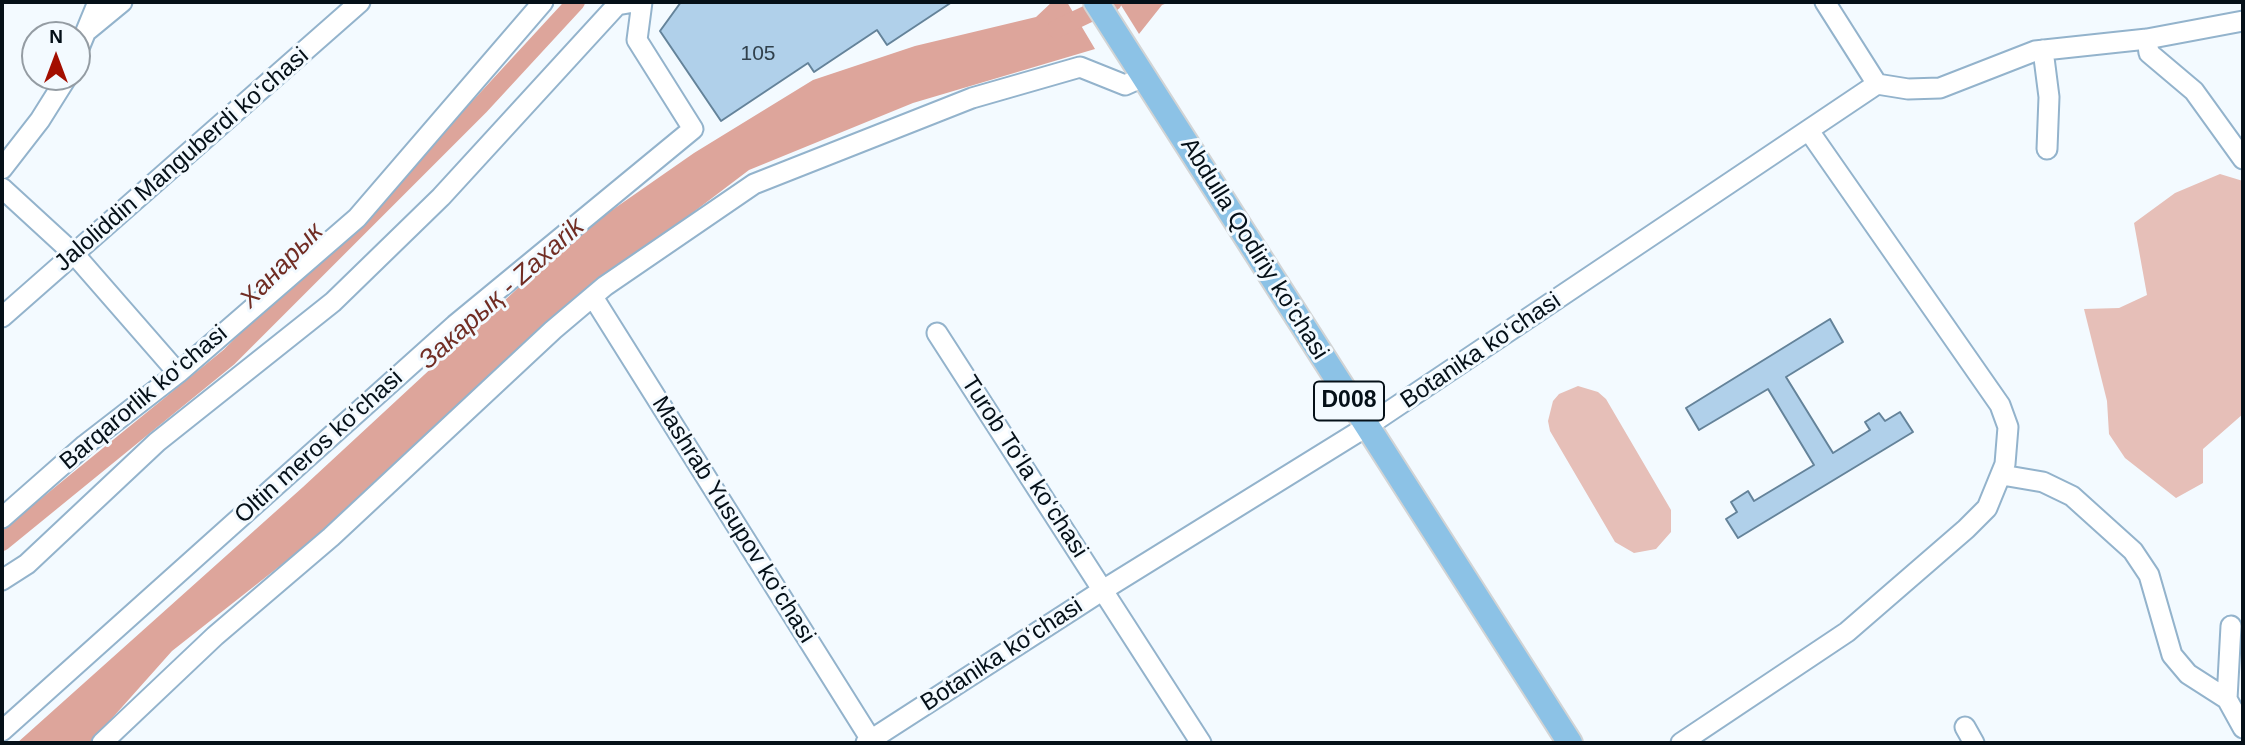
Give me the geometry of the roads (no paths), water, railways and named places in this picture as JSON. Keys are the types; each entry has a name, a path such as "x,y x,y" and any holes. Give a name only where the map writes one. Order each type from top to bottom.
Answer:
{"main road":[{"name":"Abdulla Qodiriy ko‘chasi","path":"1096,2 1570,743"}],"street":[{"path":"90,21 99,2"},
{"path":"91,28 122,2"},
{"name":"Jaloliddin Manguberdi ko‘chasi","path":"2,317 360,2"},
{"name":"Barqarorlik ko‘chasi","path":"2,518 85,445 178,373 357,218 543,2"},
{"path":"2,580 27,564 157,442 333,302 441,197 617,5 634,2"},
{"name":"Oltin meros ko‘chasi","path":"2,731 455,325 693,129 637,40 642,2"},
{"path":"1825,2 1877,84 1908,89 1940,88 2043,50 2147,38 2243,21"},
{"path":"2147,38 2149,53 2194,91 2243,159"},
{"path":"2043,50 2049,97 2047,149"},
{"path":"102,743 169,677 331,537 552,330 593,297 754,184 972,98 1080,67 1125,85 1138,66"},
{"name":"Botanika ko‘chasi","path":"870,742 1103,590 1366,427 1877,84"},
{"path":"2,169 40,120 58,91"},
{"path":"1681,743 1847,632 1981,515 2002,475 2008,440 2000,405 1809,131"},
{"path":"2,188 75,255 178,373"},
{"name":"Mashrab Yusupov ko‘chasi","path":"593,297 870,742"},
{"name":"Turob To‘la ko‘chasi","path":"937,333 1201,743"},
{"path":"2002,475 2043,482 2072,496 2133,551 2149,575 2172,654 2188,674 2227,699 2243,728"},
{"path":"2227,699 2231,626"}],"waterway":[{"name":"Ханарык","path":"2,542 229,357 480,106 576,2"},
{"name":"Закарық - Zaxarik","path":"1056,29 1113,2"}]}
